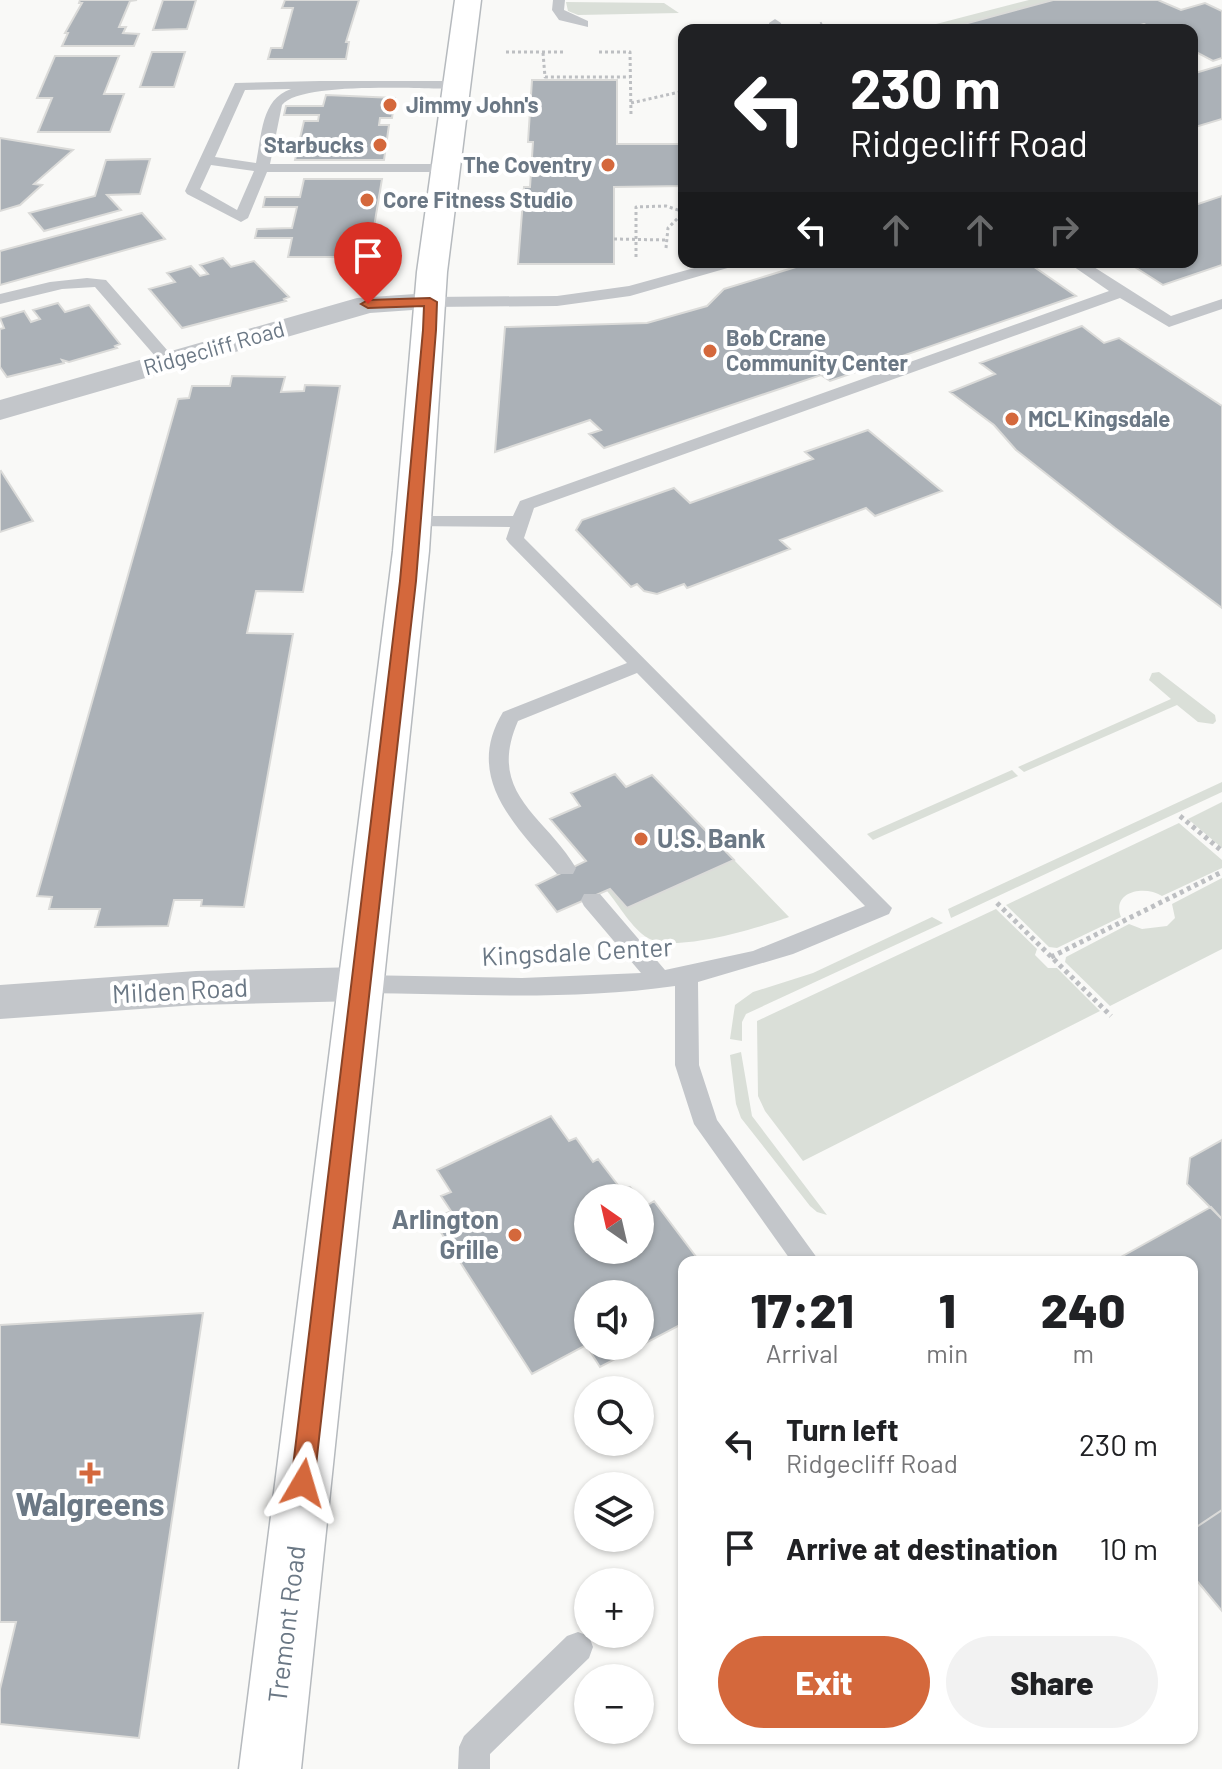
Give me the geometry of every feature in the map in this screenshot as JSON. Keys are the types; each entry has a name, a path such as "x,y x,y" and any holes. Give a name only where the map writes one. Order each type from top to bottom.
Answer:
{"main road":[{"name":"Tremont Road","path":"270,1769 413,521 432,272 468,0"}],"street":[{"name":"Ridgecliff Road","path":"0,410 368,304 430,302"},
{"name":"Milden Road","path":"0,1002 196,988 360,984"}],"lane":[{"path":"559,0 558,10 564,17 583,24"},
{"path":"320,85 281,97 275,105 262,168 241,218 192,191 240,86 320,85 458,85"},
{"path":"206,160 262,168 448,168"},
{"path":"430,302 557,301 630,291 712,268"},
{"path":"1084,268 1169,322 1222,304"},
{"path":"0,299 46,287 85,281 100,283 168,361"},
{"path":"565,868 518,812 498,782 499,734 510,717 640,665 515,539 526,505 1121,292"},
{"path":"413,521 520,522"},
{"name":"Kingsdale Center","path":"360,984 562,986 686,976 741,963 803,942 881,908 640,665"},
{"path":"592,900 659,979"},
{"path":"686,976 687,1065 706,1124 803,1256"},
{"path":"474,1769 475,1747 577,1648"}],"path":[{"path":"506,52 572,52"},
{"path":"586,52 630,52 631,115"},
{"path":"543,53 545,77 630,77"},
{"path":"631,103 678,92"},
{"path":"637,262 636,207 666,206 678,210"},
{"path":"667,252 668,228 678,218"},
{"path":"614,239 666,240"},
{"path":"1180,816 1222,851"},
{"path":"1051,957 1222,872"},
{"path":"997,903 1111,1016"}],"shaded area":[{"path":"1029,0 1053,0 963,24 936,24"},
{"path":"566,2 664,3 679,13 578,15 568,11"},
{"path":"1159,672 1215,715 1216,721 1213,724 1198,722 1177,705 1024,772 1018,767 1171,699 1149,680 1152,673"},
{"path":"1012,770 1018,776 873,840 867,834"},
{"path":"1222,782 1222,792 951,918 948,909"},
{"path":"1222,802 1222,848 1188,819"},
{"path":"1179,823 1222,860 1222,868 1162,896 1147,891 1131,893 1121,901 1121,917 1057,948 1049,947 1006,905"},
{"path":"734,860 789,917 718,937 677,943 660,942 648,938 637,929 607,891 610,889 628,908"},
{"path":"1222,878 1222,949 1110,1006 1065,962 1066,957 1129,924 1142,929 1167,926 1175,918 1172,904"},
{"path":"996,909 1037,949 1035,955 1048,968 1057,968 1100,1011 803,1161 765,1111 758,1096 757,1021"},
{"path":"932,917 943,923 746,1014 742,1022 742,1041 730,1039 735,1005 753,992 813,973"},
{"path":"741,1052 752,1116 827,1215 810,1206 741,1118 736,1104 730,1055"}],"building":[{"path":"80,0 137,0 130,1 119,27 126,27 123,33 139,34 134,46 62,46 68,33 65,33 82,3 79,3"},
{"path":"163,0 196,0 187,29 153,30"},
{"path":"285,0 359,0 346,42 349,42 346,59 268,59 271,48 282,48 293,8 282,8"},
{"path":"1053,0 1158,0 1181,10 1205,3 1222,11 1222,58 1213,61 1198,53 1198,24 964,24"},
{"path":"152,52 185,52 174,87 140,87"},
{"path":"55,56 119,56 104,94 124,94 110,132 38,132 52,98 37,98"},
{"path":"1222,65 1222,119 1198,126 1198,72"},
{"name":"The Coventry","path":"532,80 617,80 617,144 678,144 678,186 614,187 614,264 518,264 524,187 530,187 533,142 528,142"},
{"path":"326,95 395,98 392,118 380,118 379,125 389,125 384,160 295,160 304,121 318,121 319,115 284,115 286,106 323,106"},
{"path":"0,138 73,150 34,184 42,185 20,205 0,211"},
{"path":"150,159 140,194 107,195 121,210 44,231 29,213 95,196 106,160"},
{"path":"304,179 382,179 369,257 288,257 292,238 255,238 257,229 292,228 297,207 263,207 265,197 300,197"},
{"path":"1222,196 1222,265 1163,285 1136,268 1198,268 1198,204"},
{"path":"142,213 165,239 0,285 0,251"},
{"path":"223,258 231,267 254,261 289,297 284,299 286,301 182,328 149,289 175,282 167,273 191,266 200,276 208,274 200,265"},
{"name":"Bob Crane Community Center","path":"792,268 1036,268 1076,296 830,381 821,375 604,448 589,434 601,430 590,420 495,452 505,327 647,323 707,306 724,289"},
{"path":"58,303 65,312 89,305 120,344 115,346 117,348 69,362 62,360 64,363 7,377 0,367 0,329 4,328 0,318 24,311 31,322 40,319 33,310"},
{"path":"1082,326 1104,343 1119,338 1222,406 1222,608 1016,450 994,425 950,392 995,374 980,363"},
{"path":"232,376 285,377 281,392 304,391 305,385 340,386 303,592 256,591 247,633 293,634 244,907 201,906 202,900 174,900 168,926 95,927 100,909 49,909 52,897 37,896 178,399 189,398 192,386 230,386"},
{"path":"868,430 942,491 875,516 866,508 780,540 790,549 687,588 684,584 657,594 644,591 637,584 631,587 576,530 582,520 674,488 690,503 813,459 805,452"},
{"path":"0,472 33,521 0,532"},
{"name":"U.S. Bank","path":"615,774 626,787 652,775 734,860 627,908 610,889 557,912 536,885 586,861 550,819 580,806 571,793"},
{"name":"Arlington Grille","path":"551,1116 569,1141 576,1138 593,1162 598,1159 617,1184 574,1184 574,1264 654,1264 654,1201 695,1256 678,1256 678,1326 654,1339 654,1280 574,1280 574,1351 532,1374 433,1220 451,1211 441,1196 451,1192 437,1170"},
{"path":"1222,1140 1222,1219 1187,1184 1190,1158"},
{"path":"1211,1207 1222,1219 1222,1510 1198,1526 1198,1256 1123,1256"},
{"name":"Walgreens","path":"203,1313 139,1738 0,1724 0,1689 16,1622 0,1622 0,1325"},
{"name":"Arlington Grille","path":"596,1360 613,1360 600,1367"},
{"path":"1222,1510 1222,1611 1198,1582 1198,1526"}],"place":[{"name":"Jimmy John's","path":"390,105"},
{"name":"Starbucks","path":"380,145"},
{"name":"The Coventry","path":"608,165"},
{"name":"Core Fitness Studio","path":"367,200"},
{"name":"Bob Crane Community Center","path":"710,351"},
{"name":"MCL Kingsdale","path":"1012,419"},
{"name":"U.S. Bank","path":"641,839"},
{"name":"Arlington Grille","path":"515,1235"},
{"name":"Walgreens","path":"90,1473"}],"route":[{"path":"303,1483 408,581 429,330 430,302 368,304"}]}
